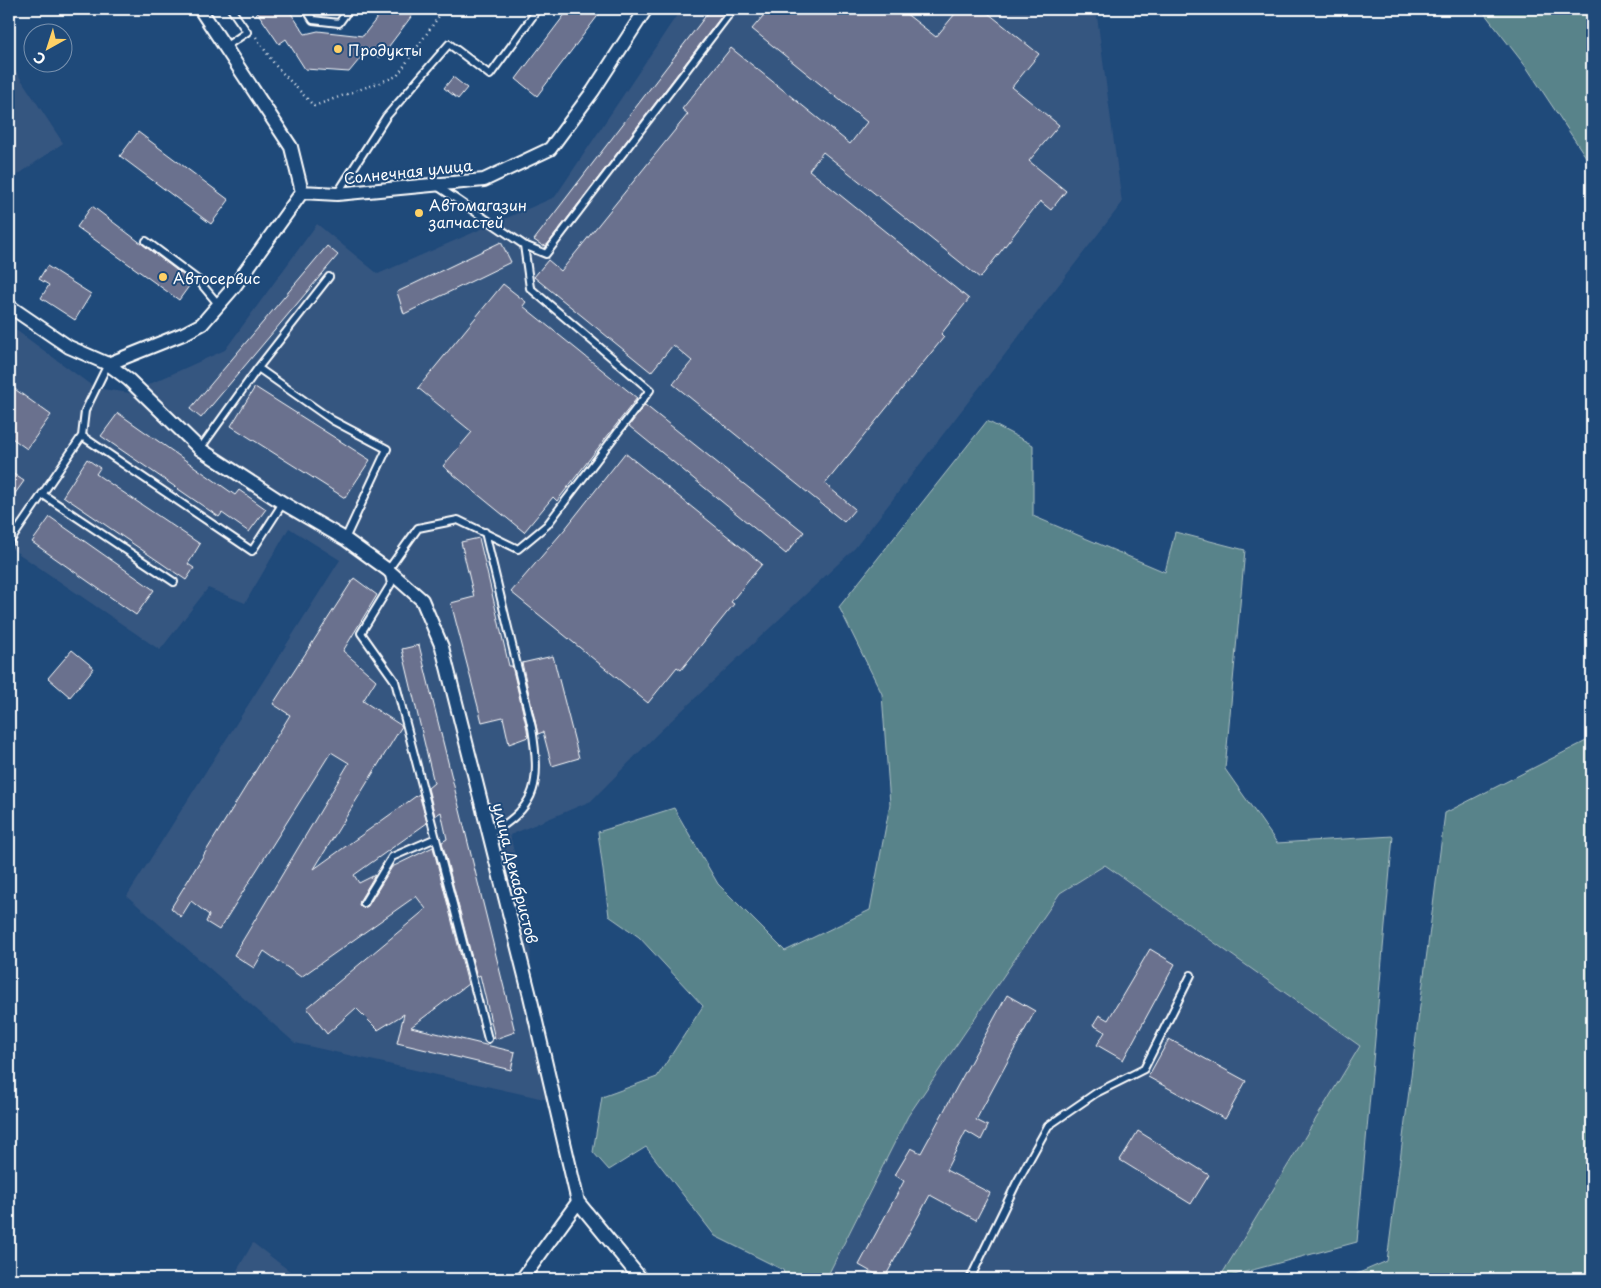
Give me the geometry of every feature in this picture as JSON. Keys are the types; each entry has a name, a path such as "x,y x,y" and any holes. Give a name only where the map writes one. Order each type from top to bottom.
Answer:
{"street":[{"path":"9,306 69,347 108,364 184,334 202,324 220,306 302,192 291,147 200,9"},
{"name":"Солнечная улица","path":"302,192 337,194 484,180 550,150 593,91 646,9"},
{"name":"улица Декабристов","path":"108,364 129,380 200,449 283,503 345,539 388,570 422,600 442,647 578,1202 641,1279"},
{"path":"522,1279 578,1202"}],"lane":[{"path":"225,47 247,32 231,9"},
{"path":"306,9 313,20 339,23 350,9"},
{"path":"337,194 386,117 449,44 490,75 538,9"},
{"path":"435,185 524,245 546,254 733,9"},
{"path":"146,241 198,280 220,306"},
{"path":"488,1039 395,681 361,633 391,584 388,570 418,528 458,520 485,532 506,545 518,549 547,525 650,390 530,288 524,245"},
{"path":"200,449 258,368 329,277"},
{"path":"9,543 82,436 85,411 108,364"},
{"path":"258,368 332,420 386,449 345,539"},
{"path":"82,436 252,551 283,503"},
{"path":"42,494 174,582"},
{"path":"485,532 532,728 536,770 536,778 529,802 510,823 489,834"},
{"path":"364,903 392,857 436,838"},
{"path":"970,1279 1016,1184 1048,1126 1096,1093 1144,1069 1191,975"}],"path":[{"path":"253,33 275,65 314,106 397,76 444,9"}],"shaded area":[{"path":"681,9 1096,9 1122,203 855,548 657,734 591,801 510,835 531,925 530,996 553,1101 295,1043 127,896 340,560 289,528 245,603 208,588 160,650 9,547 9,325 95,388 130,393 225,350 317,224 378,274 555,197"},
{"path":"9,61 63,143 9,181"},
{"path":"1105,865 1360,1046 1219,1279 826,1279 908,1116 1060,893"},
{"path":"253,1243 300,1279 232,1279"}],"green space":[{"path":"1481,9 1592,9 1592,166 1527,68"},
{"path":"987,421 1033,445 1033,516 1165,572 1175,532 1245,550 1225,769 1277,843 1393,836 1357,1242 1219,1279 1360,1046 1105,865 1060,893 908,1116 826,1279 786,1279 783,1270 715,1236 646,1147 609,1170 593,1152 602,1097 657,1077 703,1006 639,937 609,916 598,832 674,808 718,884 785,951 870,910 890,804 882,694 839,607"},
{"path":"1592,738 1592,1279 1345,1279 1387,1261 1445,813"}],"building":[{"path":"255,9 288,9 305,34 318,31 363,36 384,9 417,9 380,58 368,49 349,72 305,69 286,39 279,44"},
{"path":"569,9 603,9 537,96 516,79"},
{"path":"711,9 727,9 547,245 543,246 534,240"},
{"path":"769,9 900,9 936,37 959,9 983,9 1039,54 1012,87 1059,125 1029,161 1066,191 1051,210 1040,201 980,278 823,152 809,170 969,299 941,334 944,337 825,484 855,509 844,522 673,384 692,361 673,345 651,372 534,277 548,260 561,271 688,114 682,109 731,48 850,144 867,122 752,29"},
{"path":"453,77 467,88 458,99 444,88"},
{"path":"138,132 229,200 211,224 120,156"},
{"path":"92,206 192,282 179,300 77,227"},
{"path":"501,242 511,262 404,314 397,292"},
{"path":"327,246 338,255 201,418 190,409"},
{"path":"47,266 91,294 75,320 41,298 49,285 39,279"},
{"path":"503,284 526,302 523,306 637,398 557,501 553,497 524,532 443,466 472,432 418,388"},
{"path":"9,385 51,415 27,449 9,436"},
{"path":"255,387 370,460 345,498 231,426"},
{"path":"645,405 804,532 786,554 629,426"},
{"path":"118,413 235,495 239,490 266,509 249,532 222,513 219,517 101,436"},
{"path":"625,453 762,564 731,602 734,604 681,670 677,667 648,703 511,592 565,529"},
{"path":"87,459 100,468 96,474 200,544 188,564 194,568 186,580 63,496"},
{"path":"9,471 24,481 9,502"},
{"path":"50,517 154,590 136,615 32,542"},
{"path":"479,538 509,666 512,666 527,729 528,737 509,744 503,717 482,722 451,603 474,597 461,542"},
{"path":"354,578 377,595 343,651 376,680 363,701 402,726 314,869 419,794 427,823 354,875 359,883 375,875 359,905 363,908 368,906 392,867 433,847 468,984 411,1027 515,1052 511,1070 397,1043 404,1014 378,1030 356,1008 327,1034 307,1008 426,909 416,896 301,977 264,951 254,968 234,955 349,763 331,752 219,930 206,922 209,915 191,901 181,917 171,908 290,715 273,704"},
{"path":"419,645 515,1032 495,1039 480,975 477,977 442,842 447,839 441,812 435,816 428,788 434,783 402,649"},
{"path":"72,650 94,668 70,697 48,678"},
{"path":"553,656 579,758 552,766 543,732 538,734 522,663"},
{"path":"1150,949 1175,964 1123,1060 1097,1045 1105,1032 1093,1025 1099,1015 1108,1020"},
{"path":"1007,995 1035,1011 976,1120 988,1126 981,1140 966,1131 946,1170 990,1193 976,1220 930,1195 884,1279 859,1265 904,1181 895,1175 911,1148 921,1153"},
{"path":"1169,1039 1246,1081 1225,1119 1148,1077"},
{"path":"1138,1131 1209,1175 1191,1204 1120,1160"}],"place":[{"name":"Продукты","path":"338,49"},
{"name":"Автомагазин запчастей","path":"419,213"},
{"name":"Автосервис","path":"163,277"}]}
